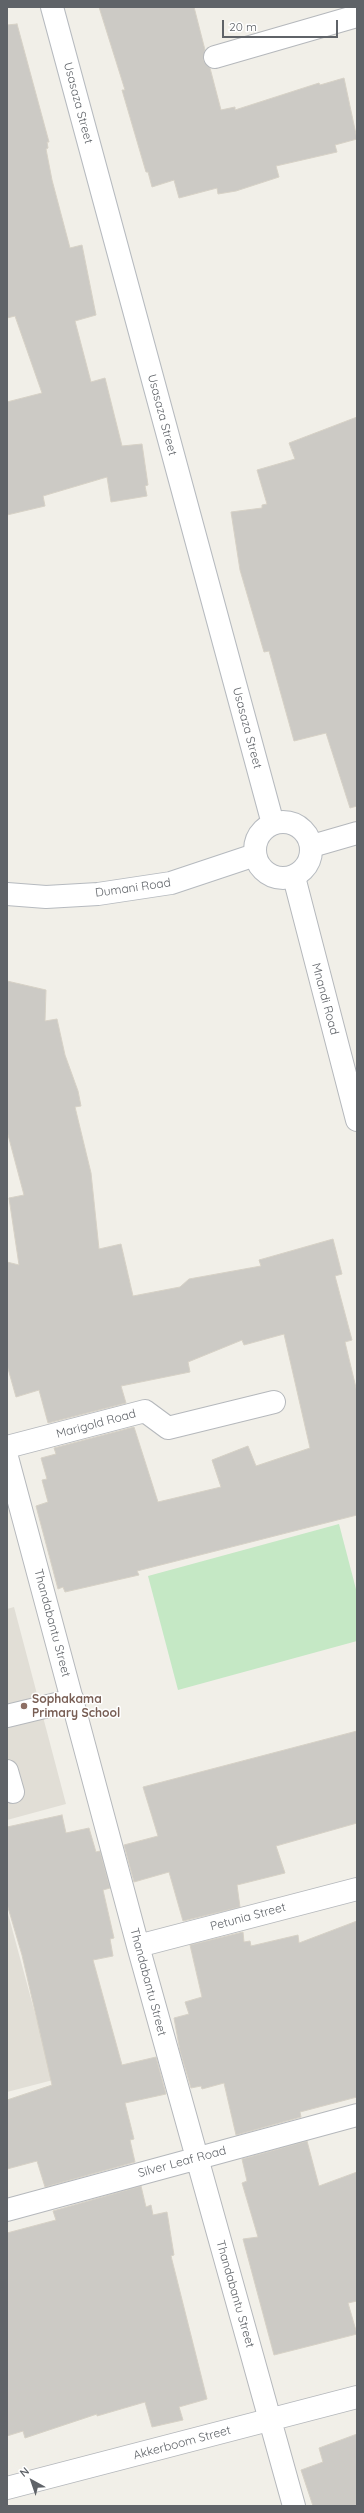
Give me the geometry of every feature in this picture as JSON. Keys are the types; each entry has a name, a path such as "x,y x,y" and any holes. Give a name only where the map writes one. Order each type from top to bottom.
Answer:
{"street":[{"name":"Usasaza Street","path":"52,7 273,824"},
{"path":"215,57 357,16"},
{"path":"286,821 298,825 308,834 312,846 311,859 305,870 294,877 282,879 269,875 259,867 255,855 256,842 262,831 273,824 286,821"},
{"path":"312,846 357,833"},
{"name":"Dumani Road","path":"7,894 46,897 98,894 172,884 255,855"},
{"name":"Mnandi Road","path":"294,877 357,1120"},
{"name":"Marigold Road","path":"7,1447 145,1412 168,1428 274,1402"},
{"name":"Thandabantu Street","path":"7,1457 138,1946 294,2506"},
{"path":"7,1716 72,1700"},
{"path":"7,1771 13,1792"},
{"name":"Petunia Street","path":"138,1946 357,1889"},
{"name":"Silver Leaf Road","path":"7,2210 357,2115"},
{"name":"Akkerboom Street","path":"7,2488 357,2397"}],"shaded area":[{"name":"Sophakama Primary School","path":"14,1607 66,1804 7,1820 7,1609"},
{"path":"7,1910 53,2080 7,2092"}],"green space":[{"path":"339,1524 357,1593 357,1641 178,1690 148,1576"}],"building":[{"path":"99,7 194,7 205,50 203,60 210,68 221,110 235,107 235,110 319,83 320,85 344,78 357,139 335,145 337,152 276,166 279,177 236,191 218,194 217,188 179,198 174,180 152,187 148,172 146,172 122,90 125,90"},
{"path":"17,24 49,142 47,142 48,148 46,149 52,180 70,248 82,245 96,315 75,321 91,382 105,378 122,446 142,444 148,485 145,486 147,496 111,502 107,477 43,496 45,506 7,515 7,402 42,393 15,316 7,318 7,25"},
{"path":"357,417 357,806 350,808 326,733 294,741 269,651 264,652 240,570 231,512 262,508 262,505 267,504 257,470 295,459 289,443"},
{"path":"7,981 46,990 45,1021 57,1019 65,1055 78,1091 81,1106 75,1107 91,1173 99,1249 121,1244 133,1296 180,1287 189,1279 261,1266 259,1260 333,1239 342,1274 335,1276 352,1340 345,1342 357,1392 357,1515 137,1571 139,1575 65,1592 63,1587 58,1589 36,1506 48,1502 42,1480 47,1479 41,1458 56,1454 54,1448 134,1427 158,1502 221,1487 212,1460 248,1446 256,1466 310,1448 284,1334 244,1345 242,1340 188,1362 190,1372 121,1386 126,1403 48,1423 39,1390 16,1397 7,1365 7,1262 19,1265 9,1198 24,1195 7,1131"},
{"path":"357,1731 357,1823 276,1846 285,1873 237,1885 240,1907 183,1921 169,1872 134,1882 124,1845 158,1836 143,1787"},
{"path":"62,1815 66,1833 89,1828 96,1852 100,1851 110,1888 103,1890 114,1938 110,1939 113,1956 93,1960 122,2065 156,2057 166,2094 125,2103 134,2139 130,2140 135,2162 45,2187 37,2161 7,2169 7,2100 52,2085 22,1955 7,1904 7,1827"},
{"path":"357,1921 357,2097 300,2112 301,2117 236,2135 224,2083 202,2089 201,2086 191,2088 180,2051 174,2018 189,2014 185,2002 202,1997 190,1945 243,1932 244,1942 250,1941 251,1946 298,1935 299,1943"},
{"path":"307,2141 319,2186 357,2172 357,2301 348,2303 357,2334 274,2355 243,2239 258,2237 242,2183 247,2181 242,2159"},
{"path":"141,2186 146,2207 151,2205 153,2215 167,2212 174,2255 171,2256 207,2399 179,2407 183,2420 152,2427 145,2402 97,2416 97,2414 25,2438 23,2431 7,2436 7,2233 56,2220 53,2211"},
{"path":"357,2434 357,2506 313,2506 301,2470 323,2462 319,2448"}],"place":[{"name":"Sophakama Primary School","path":"24,1706"}]}
